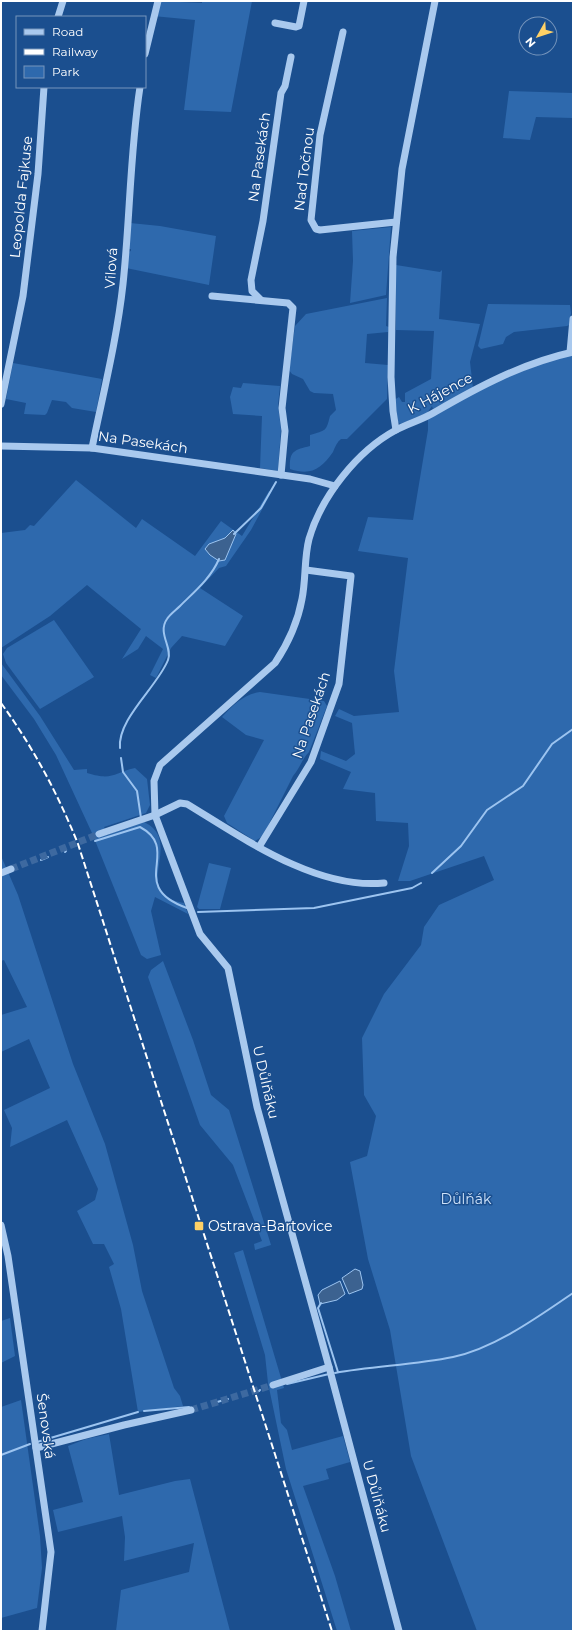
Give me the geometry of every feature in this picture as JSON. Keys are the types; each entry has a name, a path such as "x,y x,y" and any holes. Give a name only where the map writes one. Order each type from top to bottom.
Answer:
{"street":[{"path":"58,16 62,1"},
{"path":"146,50 158,1"},
{"path":"275,24 296,27 299,26 304,1"},
{"path":"396,430 392,411 390,377 392,284 396,222 402,169 435,1"},
{"name":"Nad Točnou","path":"343,32 320,136 311,220 316,229 320,230 396,222"},
{"name":"Na Pasekách","path":"240,298 244,296 250,286 263,221 281,93 285,86 291,57"},
{"name":"Leopolda Fajkuse","path":"1,404 23,296 38,174 44,88"},
{"name":"Vilová","path":"92,448 117,332 123,283 127,214 140,88"},
{"path":"250,286 254,295 261,300"},
{"path":"212,296 288,303 293,308 282,408 285,431 281,475"},
{"path":"571,352 573,319"},
{"name":"K Hájence","path":"335,486 368,450 396,430 428,416 477,388 505,375 571,352"},
{"name":"Na Pasekách","path":"1,446 92,448 281,475 335,486"},
{"path":"155,815 154,781 160,765 275,663 286,647 302,600 309,539 327,497 335,486"},
{"name":"Na Pasekách","path":"259,847 311,762 339,684 351,576 306,570"},
{"path":"99,834 155,815 180,803 187,804 259,847 293,865 332,878 370,885 384,884"},
{"name":"U Důlňáku","path":"155,815 200,934 228,968 257,1107 329,1367 399,1631"},
{"path":"1,873 11,869"},
{"name":"Šenovská","path":"1,1225 8,1256 51,1552 42,1631"},
{"path":"273,1385 329,1367"},
{"path":"36,1448 124,1425 191,1410"}],"green space":[{"path":"158,1 202,3 202,1 252,1 231,112 184,110 195,20 153,16"},
{"path":"509,91 573,93 573,118 536,117 530,140 503,138"},
{"path":"130,223 160,226 216,236 209,285 126,268 128,252 131,251 131,249 128,249"},
{"path":"391,227 386,295 350,303 353,261 352,231"},
{"path":"396,265 440,272 442,270 439,319 480,324 470,362 473,388 433,409 432,406 427,413 400,424 398,422 394,400 399,397 402,402 405,402 405,393 431,379 434,331 396,330"},
{"path":"387,298 386,326 389,327 388,332 367,334 365,363 388,365 387,399 347,439 340,440 329,458 320,467 315,470 304,472 290,469 292,454 297,450 310,446 310,435 324,430 330,416 336,410 333,394 314,393 310,391 303,379 292,374 289,370 295,326 306,314"},
{"path":"488,304 570,305 571,313 569,325 514,332 506,337 503,344 481,349 478,346"},
{"name":"Důlňák","path":"573,352 573,1631 477,1631 411,1456 390,1330 368,1259 350,1162 367,1156 376,1116 364,1095 362,1038 384,994 421,945 424,927 439,905 494,880 484,856 410,881 398,881 409,846 408,823 376,821 375,793 343,789 351,772 320,759 321,751 346,761 355,754 352,723 335,716 339,709 354,716 399,712 394,671 408,558 358,551 368,517 413,520 428,430 428,416 477,388"},
{"path":"13,363 102,379 96,412 72,408 66,402 52,400 45,415 24,414 26,403 6,399"},
{"path":"243,383 280,386 278,405 281,429 278,471 260,468 262,416 233,414 230,397 233,387 241,388"},
{"path":"76,480 136,528 142,519 195,556 221,521 242,536 269,491 272,491 251,530 226,566 219,568 200,588 243,616 225,646 182,636 171,648 156,678 150,675 163,649 146,636 138,649 122,659 141,629 87,585 50,616 1,648 1,533 25,530 30,525 34,526"},
{"path":"54,620 94,677 40,709 6,663 3,654 7,648"},
{"path":"1,663 40,716 74,770 87,769 87,773 108,776 135,768 147,779 150,805 146,813 104,827 107,835 142,821 154,829 159,838 161,849 158,881 161,891 171,899 184,903 188,914 155,897 151,911 161,955 147,959 141,955 92,833 56,755 34,719 1,675"},
{"path":"260,692 324,701 327,706 309,752 293,776 263,836 255,841 227,823 224,816 264,740 246,735 222,717 234,705 244,698"},
{"path":"1,856 18,895 73,1064 105,1144 133,1245 142,1291 174,1388 180,1396 183,1406 138,1412 121,1309 109,1267 114,1264 104,1244 93,1244 77,1211 95,1200 98,1189 67,1120 10,1147 12,1128 4,1110 50,1088 29,1039 1,1052 1,1015 27,1007 4,960 1,961"},
{"path":"209,863 231,868 220,909 199,909 197,907"},
{"path":"163,961 193,1040 211,1095 229,1110 271,1245 255,1250 254,1244 262,1241 233,1165 200,1125 148,977 151,970"},
{"path":"243,1250 284,1388 277,1390 281,1423 287,1430 292,1450 343,1436 350,1462 326,1469 329,1479 303,1486 335,1576 351,1631 337,1631 286,1469 268,1383 265,1355 234,1253"},
{"path":"10,1318 15,1356 1,1363 1,1321"},
{"path":"21,1400 40,1536 42,1568 37,1608 1,1618 1,1407"},
{"path":"109,1434 119,1495 175,1481 190,1479 230,1631 116,1631 121,1590 189,1572 194,1543 124,1561 125,1537 122,1516 58,1532 53,1510 83,1502 68,1446 86,1439"}],"shaded area":[{"path":"233,530 236,534 225,560 219,561 210,555 205,549 209,544 225,538"},
{"path":"355,1269 360,1271 363,1285 362,1289 349,1294 342,1278"},
{"path":"340,1281 345,1294 337,1300 320,1304 318,1295 322,1290"}],"waterway":[{"path":"234,534 261,508 276,482"},
{"path":"120,748 121,737 131,714 156,681 168,660 169,650 164,635 164,624 171,614 207,579 219,559"},
{"path":"432,873 461,846 487,810 523,786 552,744 573,729"},
{"path":"121,758 123,772 137,791 141,818"},
{"path":"95,841 140,827 152,836 157,846 156,879 160,889 169,899 187,908"},
{"name":"U Důlňáku","path":"41,860 48,857"},
{"path":"198,912 314,908 412,888 421,883"},
{"path":"335,1373 438,1360 469,1353 485,1347 516,1331 573,1293"},
{"path":"321,1303 318,1308 338,1372"},
{"path":"287,1384 329,1374"},
{"path":"217,1402 228,1399"},
{"path":"144,1411 189,1407"},
{"path":"37,1442 138,1412"},
{"path":"1,1455 30,1444"}],"tunnel":[{"path":"11,869 99,834"},
{"path":"191,1410 273,1385"}],"railway":[{"path":"1,703 24,737 44,771 78,844 332,1631"}],"place":[{"name":"Ostrava-Bartovice","path":"199,1226"}]}
